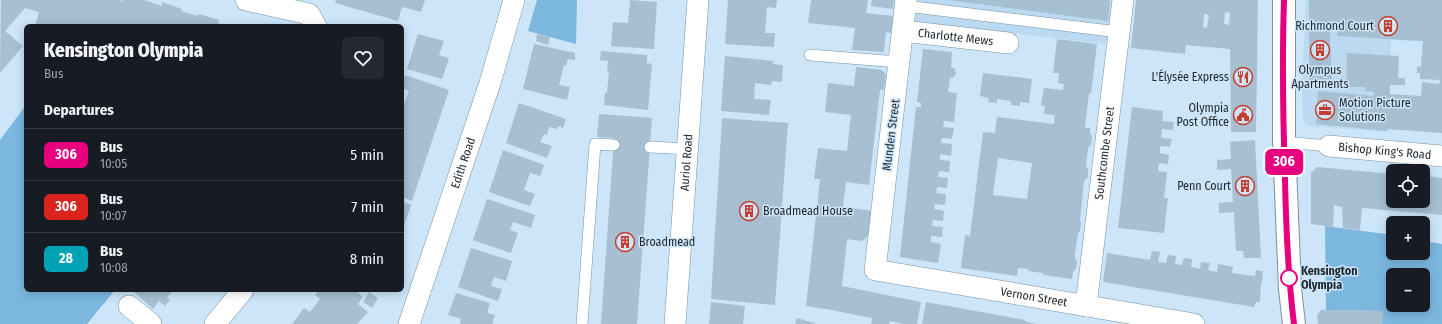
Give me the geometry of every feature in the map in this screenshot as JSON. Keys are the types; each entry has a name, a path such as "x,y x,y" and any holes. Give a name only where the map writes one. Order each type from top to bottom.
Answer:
{"main road":[{"path":"1284,0 1284,142 1289,282 1294,324"}],"street":[{"path":"246,0 308,14 315,24"},
{"name":"Edith Road","path":"409,324 490,83 514,0"},
{"name":"Auriol Road","path":"675,324 698,0"},
{"name":"Southcombe Street","path":"1086,306 1122,0"},
{"name":"Munden Street","path":"875,270 906,3"},
{"name":"Charlotte Mews","path":"903,31 1008,43"},
{"name":"Bishop King's Road","path":"1319,145 1442,156"},
{"name":"Vernon Street","path":"875,270 1194,324"},
{"path":"215,324 241,292"},
{"path":"129,306 151,324"}],"lane":[{"path":"906,3 1119,32"},
{"path":"810,55 899,62"},
{"name":"Bishop King's Road","path":"1284,142 1319,145"},
{"path":"582,324 595,144 614,145"},
{"path":"650,147 688,149"}],"shaded area":[{"path":"537,0 577,0 576,44 528,31"},
{"path":"918,0 1112,0 1106,44 915,22"},
{"path":"1306,0 1442,0 1442,42 1391,40 1388,132 1309,126 1305,124 1303,120 1302,83"},
{"path":"24,108 24,292 113,292 87,324 0,324 0,140"},
{"path":"1325,226 1386,234 1386,260 1430,260 1430,242 1442,244 1442,324 1382,324 1383,311 1326,310"}],"building":[{"path":"1,0 144,0 161,6 162,2 182,9 181,11 198,16 199,14 219,20 218,23 221,24 36,24 39,12 25,8 5,31 23,46 0,73"},
{"path":"336,0 425,0 421,12 402,7 398,21 335,3"},
{"path":"630,0 657,2 654,49 611,46 613,22 628,23"},
{"path":"728,0 777,0 776,8 767,7 765,33 775,33 774,47 725,44"},
{"path":"811,0 868,0 866,13 893,16 891,33 886,32 884,52 852,50 855,28 808,23"},
{"path":"872,0 894,0 893,9 871,6"},
{"path":"948,0 1110,0 1108,21"},
{"path":"1136,0 1258,0 1256,132 1231,132 1230,49 1186,45 1185,54 1131,48","holes":["1225,12 1230,13 1229,25 1224,24","1204,14 1209,15 1207,28 1203,27"]},
{"path":"1309,0 1442,0 1442,133 1387,129 1387,131 1316,124 1318,91 1374,96 1374,92 1365,91 1366,87 1346,87 1347,53 1399,56 1398,78 1405,78 1405,85 1390,85 1390,94 1421,96 1422,82 1439,84 1440,80 1420,79 1420,73 1417,73 1417,66 1421,67 1423,41 1337,36 1338,30 1334,30 1334,22 1329,21 1332,79 1309,81"},
{"path":"418,34 444,41 439,55 449,58 442,79 407,69"},
{"path":"537,34 550,37 548,45 536,41"},
{"path":"1057,39 1097,44 1085,128 1090,128 1092,137 1091,145 1088,148 1086,166 1088,170 1088,177 1084,181 1080,231 1078,234 1075,253 1077,262 1072,279 1043,275 1043,273 1028,271 1029,269 1018,268 1017,276 961,268 965,235 970,236 983,132 995,133 997,117 1054,124 1055,115 1044,114 1045,106 1041,105 1044,88 1063,90 1064,84 1058,83 1059,73 1053,73","holes":["998,158 1032,163 1027,199 993,195"]},
{"path":"534,44 575,53 575,60 568,59 566,66 564,65 559,85 570,87 567,100 523,89"},
{"path":"923,49 952,52 951,67 955,69 956,73 954,77 950,78 948,92 957,93 954,122 944,121 943,127 954,128 952,139 942,138 941,143 952,144 951,156 940,154 940,160 950,161 949,172 939,171 938,177 948,178 947,188 937,187 936,193 946,194 945,205 935,204 934,209 944,211 943,221 933,220 932,226 943,227 942,237 931,236 931,242 941,244 938,263 900,257 916,107 921,107 921,103 917,102"},
{"path":"601,51 647,55 647,63 652,64 648,110 604,105 605,93 607,93 609,71 607,71 608,61 600,60"},
{"path":"725,56 773,61 773,64 783,65 782,82 772,81 771,85 755,83 754,99 771,100 769,115 721,111"},
{"path":"856,67 882,70 886,75 884,90 880,90 869,185 846,182 843,207 872,211 869,235 862,241 847,239 842,286 921,302 917,324 903,324 890,321 889,324 871,324 872,318 806,306 820,179 814,179 818,148 847,151 851,115 825,112 828,83 854,86"},
{"path":"983,73 1032,79 1029,103 1020,102 1020,106 1011,105 1011,101 997,99 997,103 988,102 989,98 980,96"},
{"path":"405,75 449,90 412,201 404,198 404,104 409,91 404,89"},
{"path":"519,103 566,119 563,128 558,126 557,129 549,127 547,135 544,134 540,142 552,146 547,158 506,143"},
{"path":"1132,107 1163,111 1162,121 1174,122 1173,130 1162,129 1161,138 1172,139 1170,147 1160,146 1160,153 1169,155 1168,164 1159,163 1158,171 1167,172 1164,198 1168,198 1164,233 1118,228"},
{"name":"Broadmead","path":"599,114 652,118 637,324 601,324 614,138 597,137"},
{"name":"Broadmead House","path":"722,118 788,123 775,305 711,299"},
{"name":"Penn Court","path":"1255,140 1261,258 1244,258 1243,251 1236,251 1234,212 1219,213 1219,203 1233,202 1231,169 1217,170 1217,160 1231,159 1230,142"},
{"path":"503,150 544,165 540,176 530,173 524,190 535,194 530,206 489,192"},
{"path":"1317,167 1386,173 1386,208 1430,208 1430,177 1442,178 1442,215 1362,208 1360,230 1343,228 1342,207 1334,205 1333,227 1311,224 1311,173"},
{"path":"487,199 535,215 531,228 513,222 510,230 518,233 511,253 473,240"},
{"path":"404,202 411,205 404,226"},
{"path":"471,248 512,261 506,281 494,277 491,286 502,289 498,301 458,287"},
{"path":"1152,251 1160,252 1158,262 1166,263 1168,255 1176,256 1175,264 1182,265 1184,258 1192,259 1191,267 1200,269 1201,262 1210,263 1208,270 1217,272 1218,264 1233,267 1232,273 1255,276 1256,270 1263,271 1260,302 1256,302 1254,307 1103,282 1107,253 1150,260"},
{"path":"134,292 172,292 167,298 170,300 165,306 159,301 153,309"},
{"path":"317,292 357,292 363,297 358,304 368,312 357,324 292,324 304,308 310,312 320,299 315,295"},
{"path":"369,292 378,298 372,308 363,302"},
{"path":"456,293 490,303 487,313 495,315 492,324 460,324 461,319 448,315"},
{"path":"711,302 745,306 743,324 709,324"},
{"path":"926,302 1025,320 1024,321 1036,324 922,324"},
{"path":"1321,310 1384,311 1382,324 1318,324 1317,315"},
{"path":"797,318 817,324 795,324"}],"bus line":[{"name":"306","path":"1284,0 1283,86 1286,217 1290,289 1294,324"}],"place":[{"name":"Richmond Court","path":"1388,26"},
{"name":"Olympus Apartments","path":"1320,50"},
{"name":"L'Élysée Express","path":"1243,77"},
{"name":"Motion Picture Solutions","path":"1325,110"},
{"name":"Olympia Post Office","path":"1243,115"},
{"name":"Penn Court","path":"1245,186"},
{"name":"Broadmead House","path":"749,211"},
{"name":"Broadmead","path":"625,242"},
{"name":"Kensington Olympia","path":"1289,278"}]}
